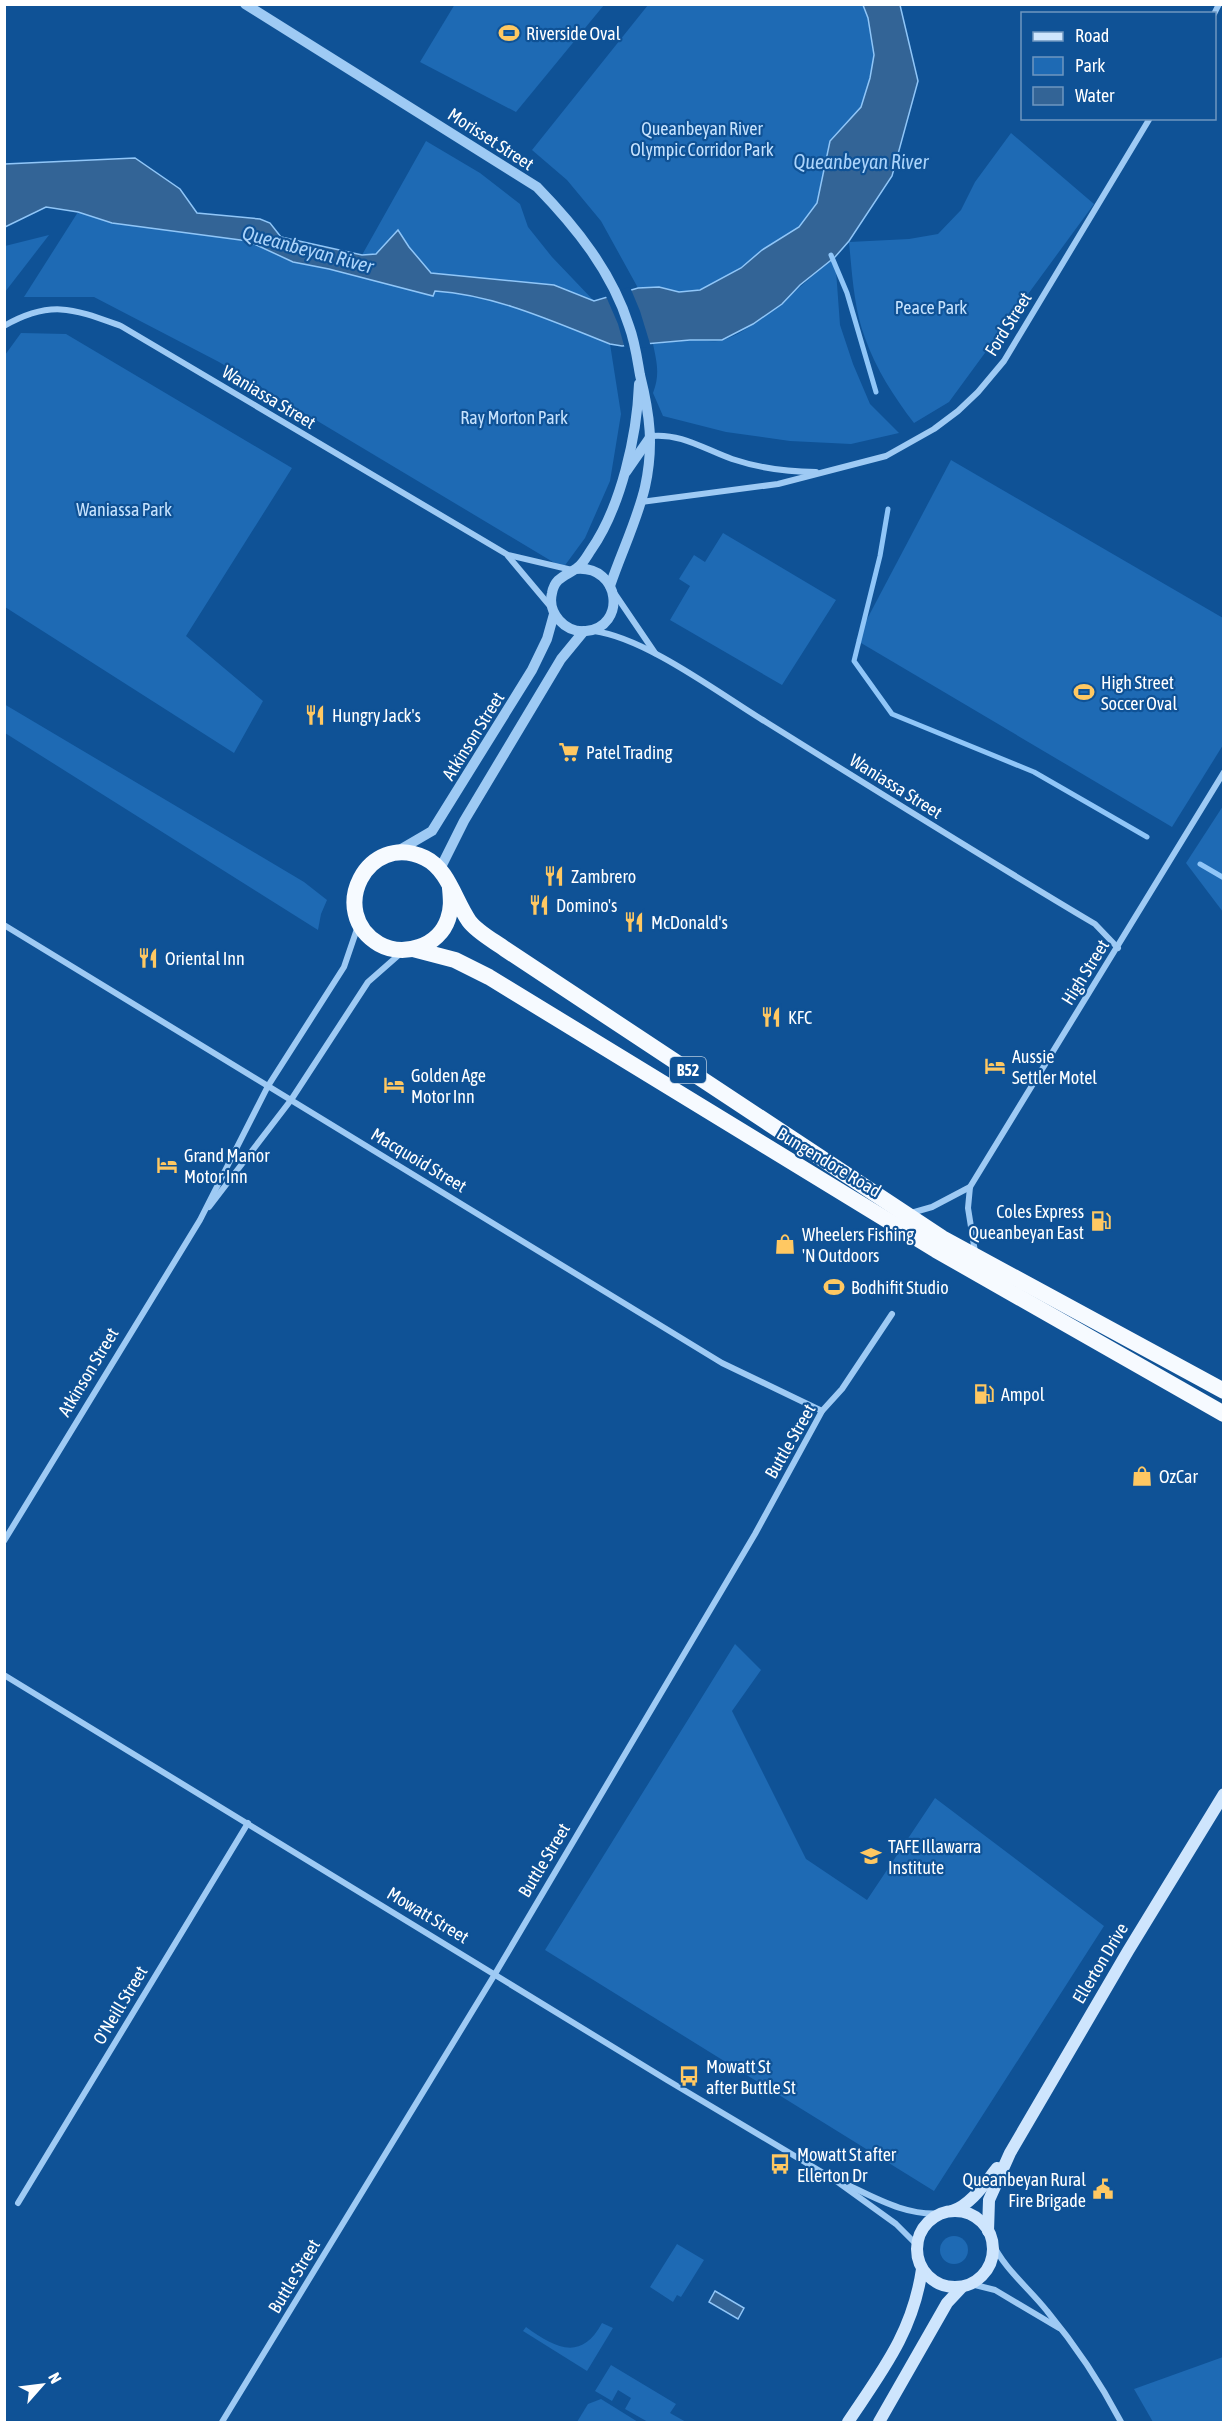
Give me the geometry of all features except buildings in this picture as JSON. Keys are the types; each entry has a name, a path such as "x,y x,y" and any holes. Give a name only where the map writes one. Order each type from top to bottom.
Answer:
{"highway":[{"path":"359,921 355,913 354,896 359,880 369,866 383,856 393,853 410,853 426,858 440,869"},
{"name":"B52","path":"359,921 366,934 380,945 396,950 409,950 424,945 438,936 448,921 452,905 450,888 440,869"},
{"name":"Bungendore Road","path":"450,888 470,923 505,949 906,1214 976,1256 1224,1391"},
{"name":"Bungendore Road","path":"409,950 455,960 489,977 936,1250 1224,1414"}],"main road":[{"name":"Ellerton Drive","path":"990,2236 989,2200 1010,2153 1128,1950 1224,1794"},
{"name":"Ellerton Drive","path":"947,2212 960,2208 971,2198 1010,2153"},
{"path":"879,2422 943,2310 967,2285 986,2271 993,2252 990,2236 972,2215 947,2212 925,2225 917,2245 918,2257 922,2268 939,2284 950,2287 967,2285"},
{"path":"848,2422 897,2349 917,2301 922,2268"}],"street":[{"name":"Morisset Street","path":"245,4 537,187 567,218 592,251 613,288 629,326 648,408 651,436"},
{"name":"Ford Street","path":"640,502 769,486 860,464 904,447 947,419 978,392 1004,361 1149,120"},
{"name":"Waniassa Street","path":"4,326 20,317 48,308 79,311 121,326 508,555 574,570"},
{"name":"Morisset Street","path":"622,477 636,415 640,372"},
{"name":"Ford Street","path":"651,436 666,434 684,439 730,458 757,466 789,471 825,472"},
{"path":"651,436 647,476 611,588 613,606 609,616 598,627 586,631 569,628 554,612 551,599 553,589 562,576 574,570 589,554 601,534 622,477 651,436"},
{"name":"Waniassa Street","path":"508,555 554,612"},
{"path":"574,570 585,569 598,573 611,588"},
{"name":"Waniassa Street","path":"611,588 655,653"},
{"name":"Atkinson Street","path":"393,853 432,831 532,670 547,639 554,612"},
{"name":"Waniassa Street","path":"586,631 611,634 655,653 896,805 1095,924 1118,948"},
{"name":"Atkinson Street","path":"440,869 464,821 562,657 586,631"},
{"name":"High Street","path":"970,1187 1224,772"},
{"name":"Atkinson Street","path":"4,1541 200,1220 268,1086 344,967 359,921"},
{"name":"Macquoid Street","path":"4,925 722,1364 822,1411"},
{"name":"Atkinson Street","path":"200,1220 291,1100 368,982 409,950"},
{"path":"906,1214 932,1207 970,1187"},
{"path":"970,1187 968,1208 976,1256"},
{"name":"Buttle Street","path":"222,2422 495,1974 755,1534 822,1411 842,1389 892,1314"},
{"name":"Mowatt Street","path":"4,1675 667,2080 836,2180 896,2224 917,2245"},
{"name":"O'Neill Street","path":"18,2203 248,1823"},
{"name":"Mowatt Street","path":"836,2180 898,2208 927,2214 947,2212"},
{"path":"990,2236 1000,2258 1062,2330 1090,2367 1121,2422"},
{"path":"967,2285 1001,2293 1062,2330"}],"green space":[{"name":"Riverside Oval","path":"455,4 604,5 516,112 420,62"},
{"name":"Queanbeyan River Olympic Corridor Park","path":"648,5 863,5 868,18 874,55 870,78 861,107 830,141 817,203 799,227 762,250 741,268 700,290 679,292 659,287 638,288 601,221 567,180 532,150"},
{"name":"Peace Park","path":"1011,133 1094,204 949,402 914,423 874,361 861,327 852,278 849,242 909,239 938,234 961,210 975,182"},
{"path":"426,141 480,173 520,204 528,227 552,257 594,301 463,276 431,273 398,230 376,254 362,255"},
{"name":"Ray Morton Park","path":"78,212 112,223 248,241 293,262 432,296 435,291 480,298 524,311 610,344 621,414 610,481 585,538 563,568 219,362 94,297 24,297"},
{"path":"49,235 5,292 5,246"},
{"path":"835,257 840,325 853,364 870,404 899,433 851,444 790,441 726,432 663,416 653,393 657,363 653,344 691,340 719,341 738,334 767,315"},
{"name":"Waniassa Park","path":"21,333 66,334 292,468 186,636 263,701 234,753 5,607 5,355"},
{"name":"High Street Soccer Oval","path":"951,460 1223,618 1223,745 1172,827 856,640"},
{"path":"723,533 836,600 782,685 670,620 690,586 679,579 694,555 705,562"},
{"path":"4,704 304,882 327,900 318,930 5,733"},
{"path":"1223,806 1223,912 1186,863"},
{"path":"735,1644 761,1670 732,1711 806,1859 867,1900 935,1798 1104,1926 934,2191 545,1950"},
{"path":"954,2236 964,2240 968,2250 964,2260 954,2264 944,2260 940,2250 944,2240"},
{"path":"677,2244 704,2260 681,2297 677,2295 673,2302 650,2287"},
{"path":"602,2323 613,2328 587,2371 523,2331 526,2327 557,2345 576,2347 594,2335"},
{"path":"1223,2357 1223,2422 1153,2422 1134,2389"},
{"path":"611,2365 676,2404 670,2413 686,2422 648,2422 625,2409 631,2398 618,2390 612,2401 595,2391"},
{"path":"601,2399 638,2422 577,2422 588,2404"}],"water":[{"name":"Queanbeyan River","path":"863,5 900,5 918,81 892,176 849,241 835,257 800,285 782,304 753,324 722,340 690,340 622,346 610,344 524,311 480,298 435,291 433,296 293,262 248,241 112,223 78,212 46,207 5,227 5,164 135,158 180,189 197,213 260,219 270,223 281,237 362,255 376,254 398,230 431,273 554,285 594,301 638,288 659,287 679,292 700,290 741,268 762,250 799,227 817,203 830,141 861,107 870,78 874,55 868,18"},
{"path":"715,2291 744,2308 738,2319 709,2302"}],"pier":[{"path":"630,287 651,347 625,349 618,324 605,294"}],"waterway":[{"path":"831,255 847,293 876,392"},
{"path":"888,509 880,556 854,661 892,714 1034,772 1147,837"},
{"path":"1200,864 1224,878"}],"place":[{"name":"Riverside Oval","path":"509,33"},
{"name":"High Street Soccer Oval","path":"1084,692"},
{"name":"Hungry Jack's","path":"315,715"},
{"name":"Patel Trading","path":"569,752"},
{"name":"Zambrero","path":"554,876"},
{"name":"Domino's","path":"539,905"},
{"name":"McDonald's","path":"634,922"},
{"name":"Oriental Inn","path":"148,958"},
{"name":"KFC","path":"771,1017"},
{"name":"Aussie Settler Motel","path":"995,1066"},
{"name":"Golden Age Motor Inn","path":"394,1085"},
{"name":"Grand Manor Motor Inn","path":"167,1165"},
{"name":"Coles Express Queanbeyan East","path":"1101,1221"},
{"name":"Wheelers Fishing 'N Outdoors","path":"785,1244"},
{"name":"Bodhifit Studio","path":"834,1287"},
{"name":"Ampol","path":"984,1394"},
{"name":"OzCar","path":"1142,1476"},
{"name":"TAFE Illawarra Institute","path":"871,1856"},
{"name":"Mowatt St after Buttle St","path":"689,2076"},
{"name":"Mowatt St after Ellerton Dr","path":"780,2164"},
{"name":"Queanbeyan Rural Fire Brigade","path":"1103,2189"}]}
